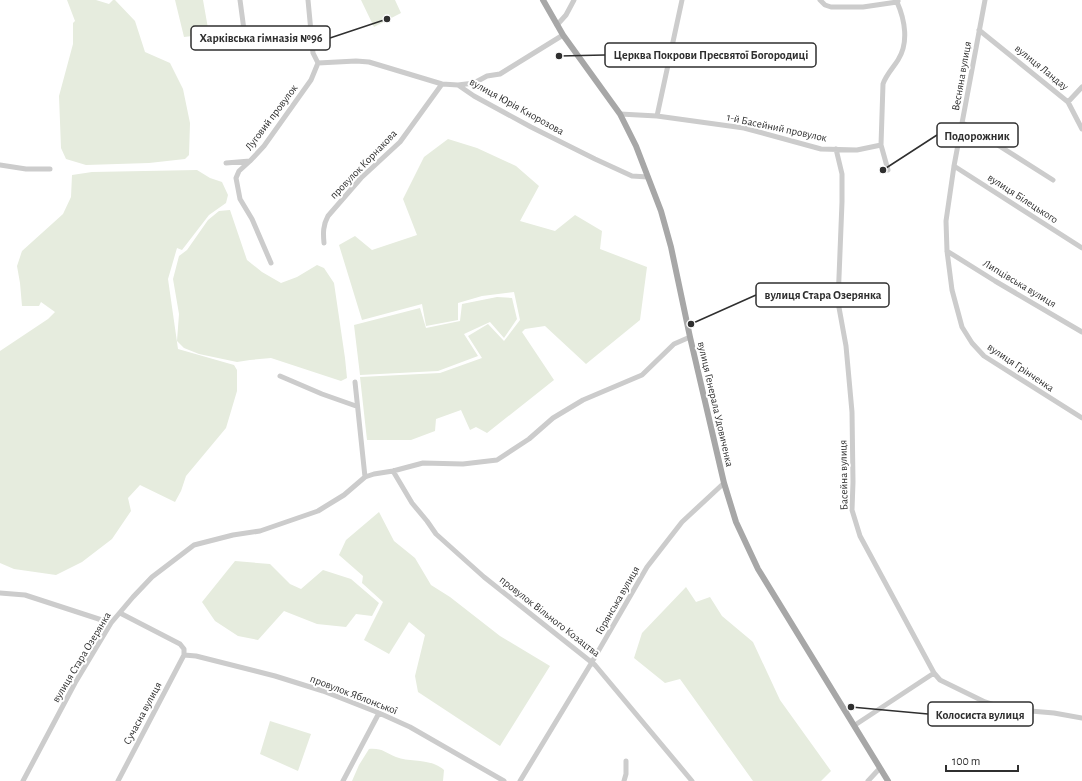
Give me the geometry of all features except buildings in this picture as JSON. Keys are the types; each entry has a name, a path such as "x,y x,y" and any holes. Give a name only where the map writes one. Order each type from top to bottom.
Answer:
{"main road":[{"name":"вулиця Генерала Удовиченка","path":"543,0 563,35 620,114 636,146 661,211 671,247 724,483 736,522 758,569 888,781"}],"street":[{"path":"240,0 244,30"},
{"path":"308,0 313,53 318,63"},
{"path":"557,24 566,15 574,0"},
{"path":"657,116 682,0"},
{"path":"820,0 824,5 831,7 863,7 898,1 904,26 905,43 899,59 886,76 883,84 881,145 888,170"},
{"name":"Весняна вулиця","path":"947,251 946,220 954,166 963,123 984,0"},
{"name":"вулиця Ландау","path":"979,30 1068,102 1082,129"},
{"path":"458,85 474,83 487,76 500,74 563,35"},
{"name":"вулиця Юрія Кнорозова","path":"318,63 356,61 369,62 442,84 458,85 474,96 530,127 595,159 632,176 648,177"},
{"name":"Луговий провулок","path":"226,163 250,160 264,146 311,80 318,63"},
{"name":"провулок Корнакова","path":"324,243 323,230 328,216 361,178 400,142 442,84"},
{"path":"1068,102 1082,87"},
{"name":"1-й Басейний провулок","path":"620,114 657,116 744,128 821,148 857,150 881,145"},
{"path":"963,123 1053,180"},
{"name":"Басейна вулиця","path":"836,149 842,174 838,302 846,346 852,412 852,510 860,536 930,663 934,673 940,680 985,702 1007,708 1054,713 1082,718"},
{"path":"250,160 239,171 236,178 240,199 252,219 271,263"},
{"path":"0,165 26,169 50,169"},
{"name":"вулиця Білецького","path":"954,166 1082,248"},
{"name":"Липцівська вулиця","path":"947,251 1082,332"},
{"name":"вулиця Грінченка","path":"947,251 952,290 962,326 972,343 984,356 1082,418"},
{"name":"вулиця Стара Озерянка","path":"23,781 72,690 111,623 152,577 194,545 233,535 260,531 318,511 344,495 365,477 374,474 393,471 423,463 463,464 497,460 529,439 554,418 577,404 642,375 674,344 690,337"},
{"path":"280,376 322,394 356,406"},
{"path":"355,382 356,406 364,458 365,477"},
{"name":"провулок Вільного Козацтва","path":"393,471 412,503 436,534 484,577 592,662 692,781"},
{"name":"Горянська вулиця","path":"520,781 647,567 682,522 724,483"},
{"path":"0,593 25,596 111,623"},
{"path":"120,613 180,644 184,650 184,655"},
{"name":"провулок Яблонської","path":"184,655 196,656 275,676 324,691 410,727 504,781"},
{"name":"Сучасна вулиця","path":"118,781 184,655"},
{"path":"855,726 934,673"},
{"path":"343,781 379,713"},
{"path":"624,781 626,774 626,761"},
{"path":"868,781 880,768"}],"shaded area":[{"path":"67,0 96,0 109,4 115,0 135,21 145,52 170,63 183,89 190,123 189,155 185,159 149,163 86,165 66,159 61,148 59,96 73,44 73,23 75,21"},
{"path":"175,0 203,0 209,34 184,37"},
{"path":"361,0 395,0 401,13 374,27"},
{"path":"448,139 477,148 516,166 539,186 520,221 555,231 575,215 602,231 600,249 647,267 640,320 586,364 545,326 525,329 522,332 554,380 487,433 476,427 470,430 461,410 436,419 435,431 411,440 367,440 360,377 440,373 482,358 468,336 488,324 504,341 520,320 514,292 482,296 458,303 458,320 426,326 422,304 362,320 339,245 355,236 372,250 417,235 403,199 424,157"},
{"path":"197,170 210,178 222,182 228,195 226,203 209,215 182,250 177,248 168,279 178,349 234,365 237,370 237,391 226,428 186,476 181,491 175,502 140,485 128,498 131,511 112,539 82,562 56,575 14,569 0,563 0,351 48,319 55,312 41,302 39,306 22,306 17,266 22,251 63,214 71,197 72,175 92,172"},
{"path":"230,210 247,260 262,272 281,283 297,277 317,265 324,268 334,283 347,378 341,381 271,358 237,362 199,354 184,348 177,341 179,314 173,279 179,256 187,250 208,220 219,211"},
{"path":"497,297 512,298 517,319 504,338 490,322 464,334 478,356 438,371 360,375 354,325 420,308 426,328 460,321 462,304"},
{"path":"379,512 394,541 415,558 431,585 450,597 500,636 550,666 500,746 418,692 415,676 425,635 409,622 389,654 364,640 383,602 362,583 363,576 339,555 346,540"},
{"path":"235,561 270,564 290,584 301,589 323,570 351,579 379,603 372,616 356,614 346,627 317,624 284,611 258,640 238,636 215,621 202,602"},
{"path":"686,587 696,602 710,597 722,616 753,642 780,700 831,771 821,781 753,781 680,679 665,683 634,658 642,633"},
{"path":"270,721 311,734 298,771 260,754"},
{"path":"369,749 381,750 402,759 427,762 439,766 444,770 443,781 352,781 359,765"}],"place":[{"name":"Харківська гімназія №96","path":"387,19"},
{"name":"Церква Покрови Пресвятої Богородиці","path":"559,56"},
{"name":"Подорожник","path":"883,170"},
{"name":"вулиця Стара Озерянка","path":"691,324"},
{"name":"Колосиста вулиця","path":"851,707"}]}
